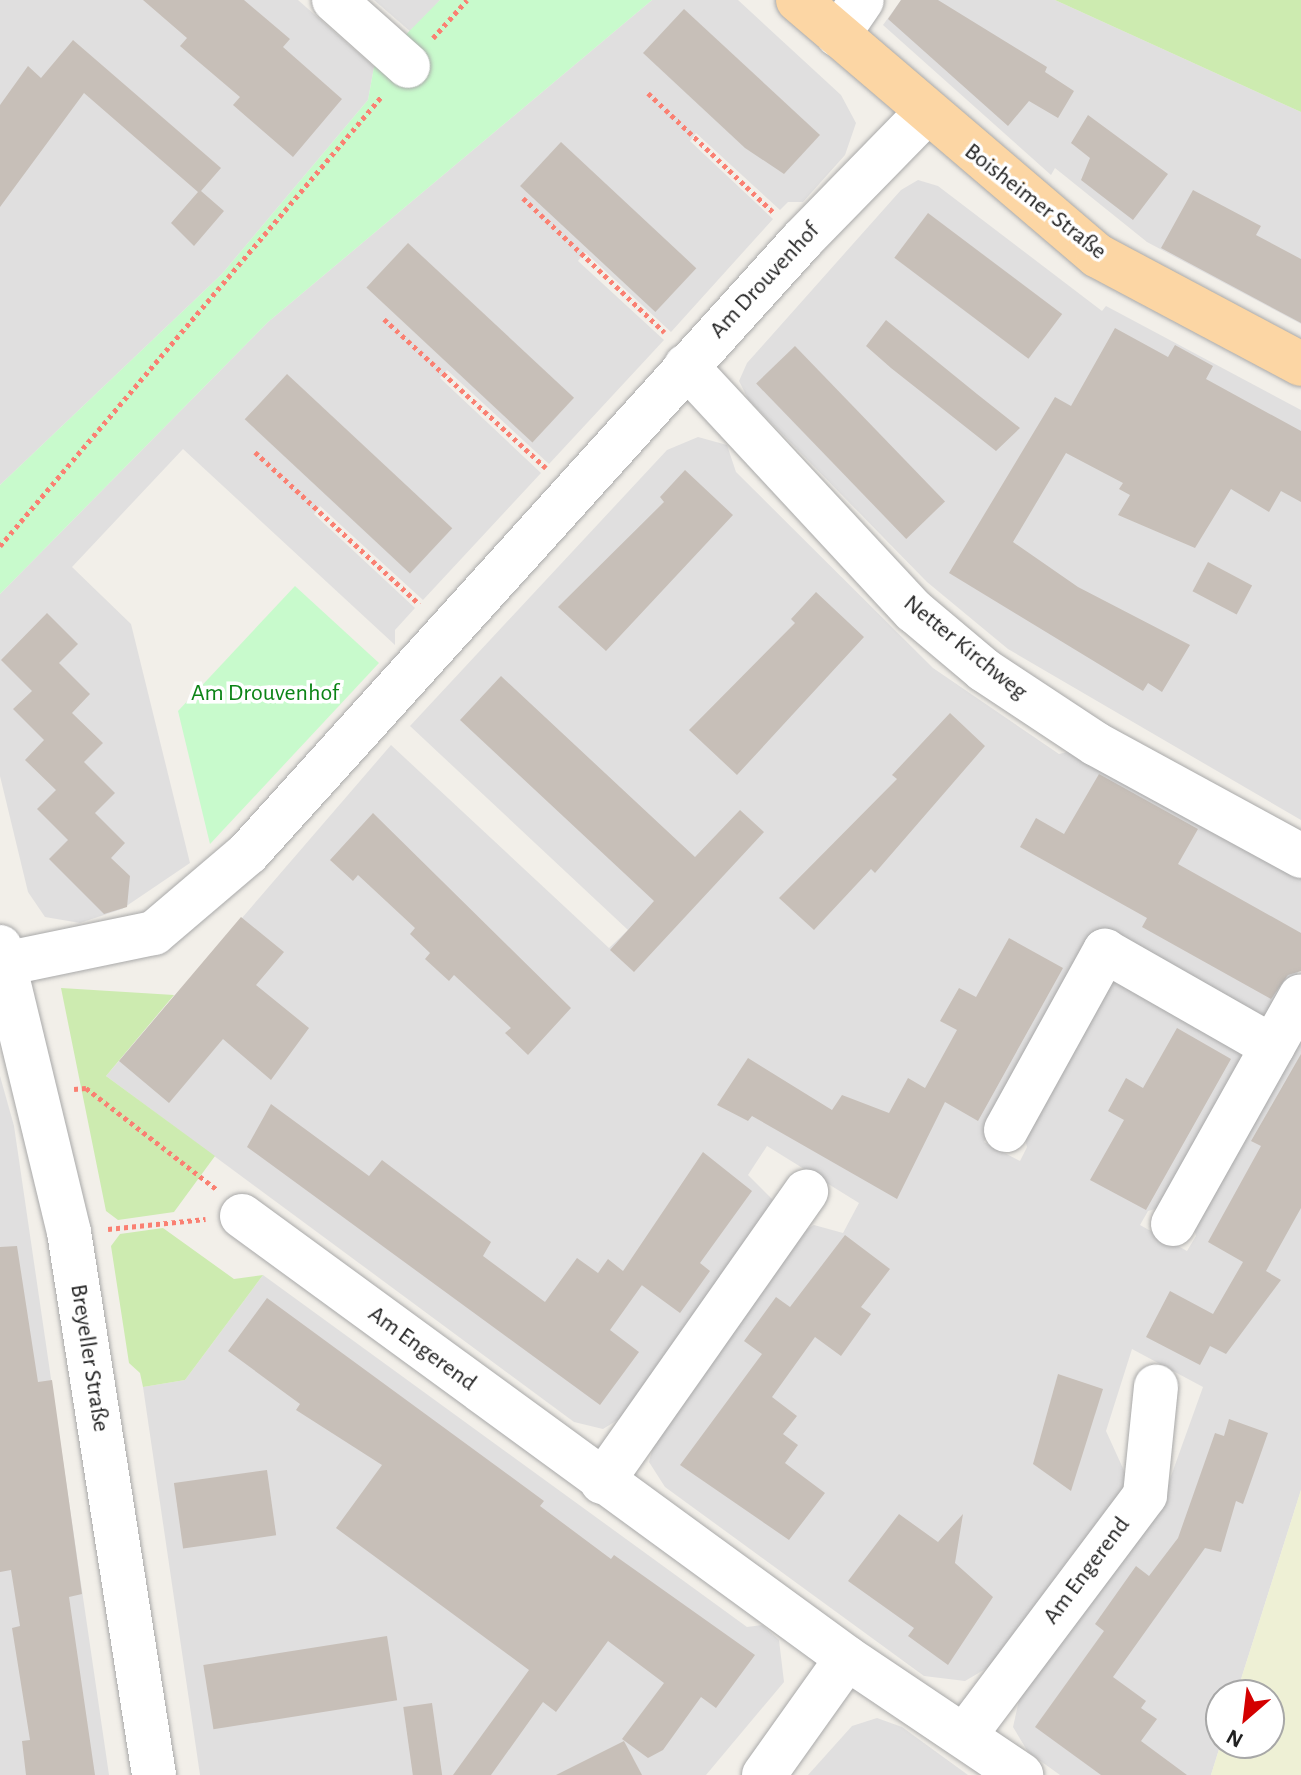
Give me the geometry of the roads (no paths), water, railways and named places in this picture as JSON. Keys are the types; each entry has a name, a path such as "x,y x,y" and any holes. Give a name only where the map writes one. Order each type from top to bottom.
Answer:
{"main road":[{"name":"Boisheimer Straße","path":"798,0 850,18 925,114 1098,256 1301,364"}],"street":[{"path":"334,0 408,66"},
{"name":"Am Drouvenhof","path":"2,955 154,933 248,853 686,366 802,240 925,114"},
{"name":"Netter Kirchweg","path":"686,366 914,611 984,670 1096,744 1301,856"},
{"path":"1006,1130 1105,951 1273,1047"},
{"name":"Breyeller Straße","path":"2,955 69,1232 154,1775"},
{"path":"1173,1224 1301,996"},
{"path":"602,1482 806,1192"},
{"name":"Am Engerend","path":"242,1216 602,1482 847,1658 1021,1775"},
{"name":"Am Engerend","path":"965,1735 1145,1495 1156,1387"},
{"path":"764,1775 847,1658"}]}
